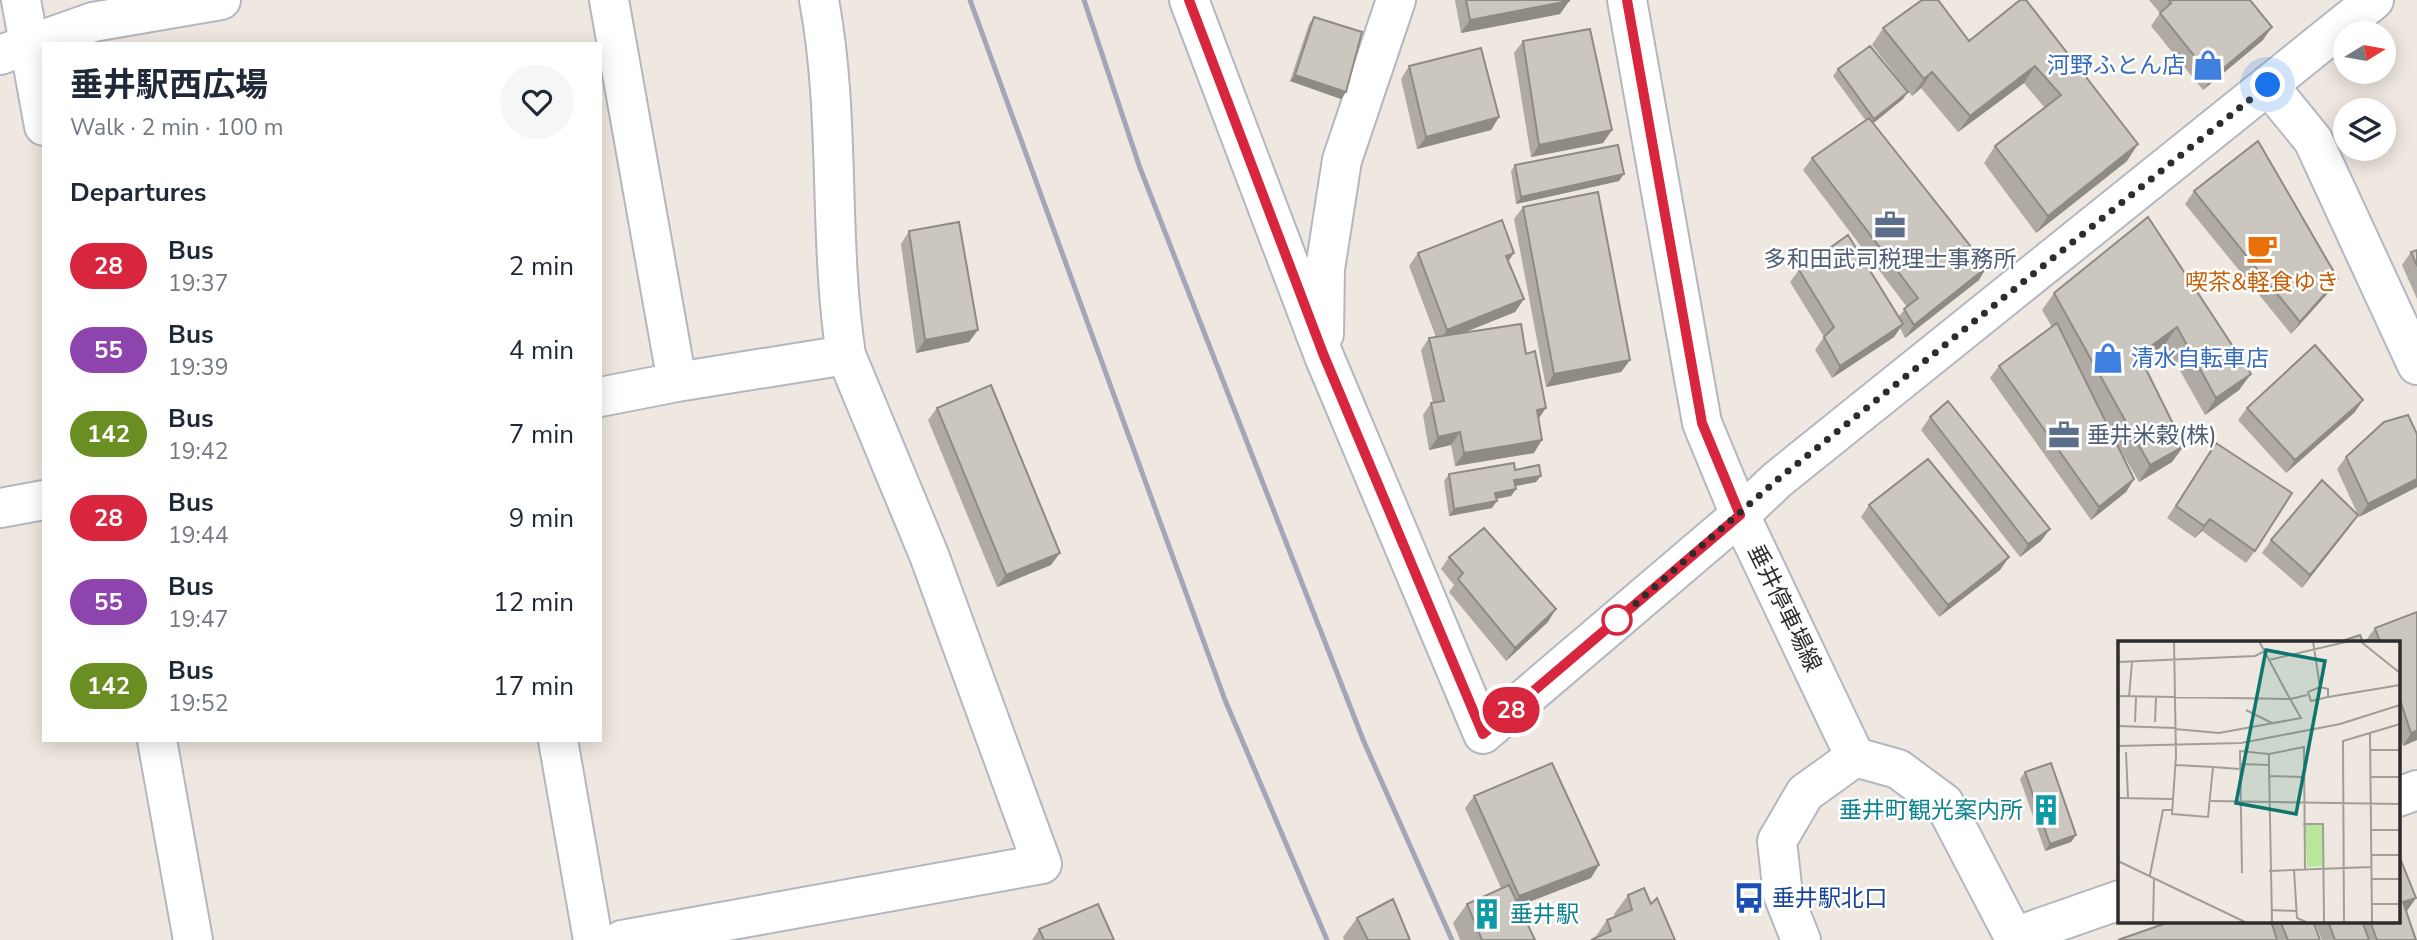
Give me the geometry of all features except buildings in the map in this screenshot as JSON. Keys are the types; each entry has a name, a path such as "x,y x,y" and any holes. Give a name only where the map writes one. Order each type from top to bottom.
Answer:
{"street":[{"path":"21,0 14,51 42,121"},
{"path":"14,51 93,22 221,0"},
{"path":"609,0 677,382"},
{"path":"622,940 1042,864 929,555 846,355 839,306 829,54 819,0"},
{"path":"1189,0 1324,356 1483,734 1740,515 1777,480 2374,0"},
{"path":"1324,356 1325,269 1342,160 1396,0"},
{"name":"垂井停車場線","path":"1627,0 1702,423 1740,515 1855,757"},
{"path":"2268,85 2313,140 2417,365"},
{"path":"602,397 846,355"},
{"path":"0,508 42,500"},
{"path":"157,742 193,940"},
{"path":"558,742 593,940"},
{"path":"1801,940 1783,895 1777,841 1805,793 1855,757 1898,769 1944,803 2014,939 2118,900"},
{"path":"2400,796 2417,790"}],"railway":[{"path":"970,0 1225,700 1327,940"},
{"path":"1084,0 1140,168 1364,742 1452,940"}],"bus line":[{"name":"28","path":"1189,0 1324,356 1483,734 1740,515 1702,423 1627,0"}],"place":[{"name":"河野ふとん店","path":"2208,65"},
{"name":"多和田武司税理士事務所","path":"1890,225"},
{"name":"喫茶&軽食ゆき","path":"2262,248"},
{"name":"清水自転車店","path":"2108,358"},
{"name":"垂井米穀(株)","path":"2064,435"},
{"name":"垂井町観光案内所","path":"2046,810"},
{"name":"垂井駅北口","path":"1749,898"},
{"name":"垂井駅","path":"1487,914"}],"route":[{"path":"1617,620 1777,480 2268,85"}]}
